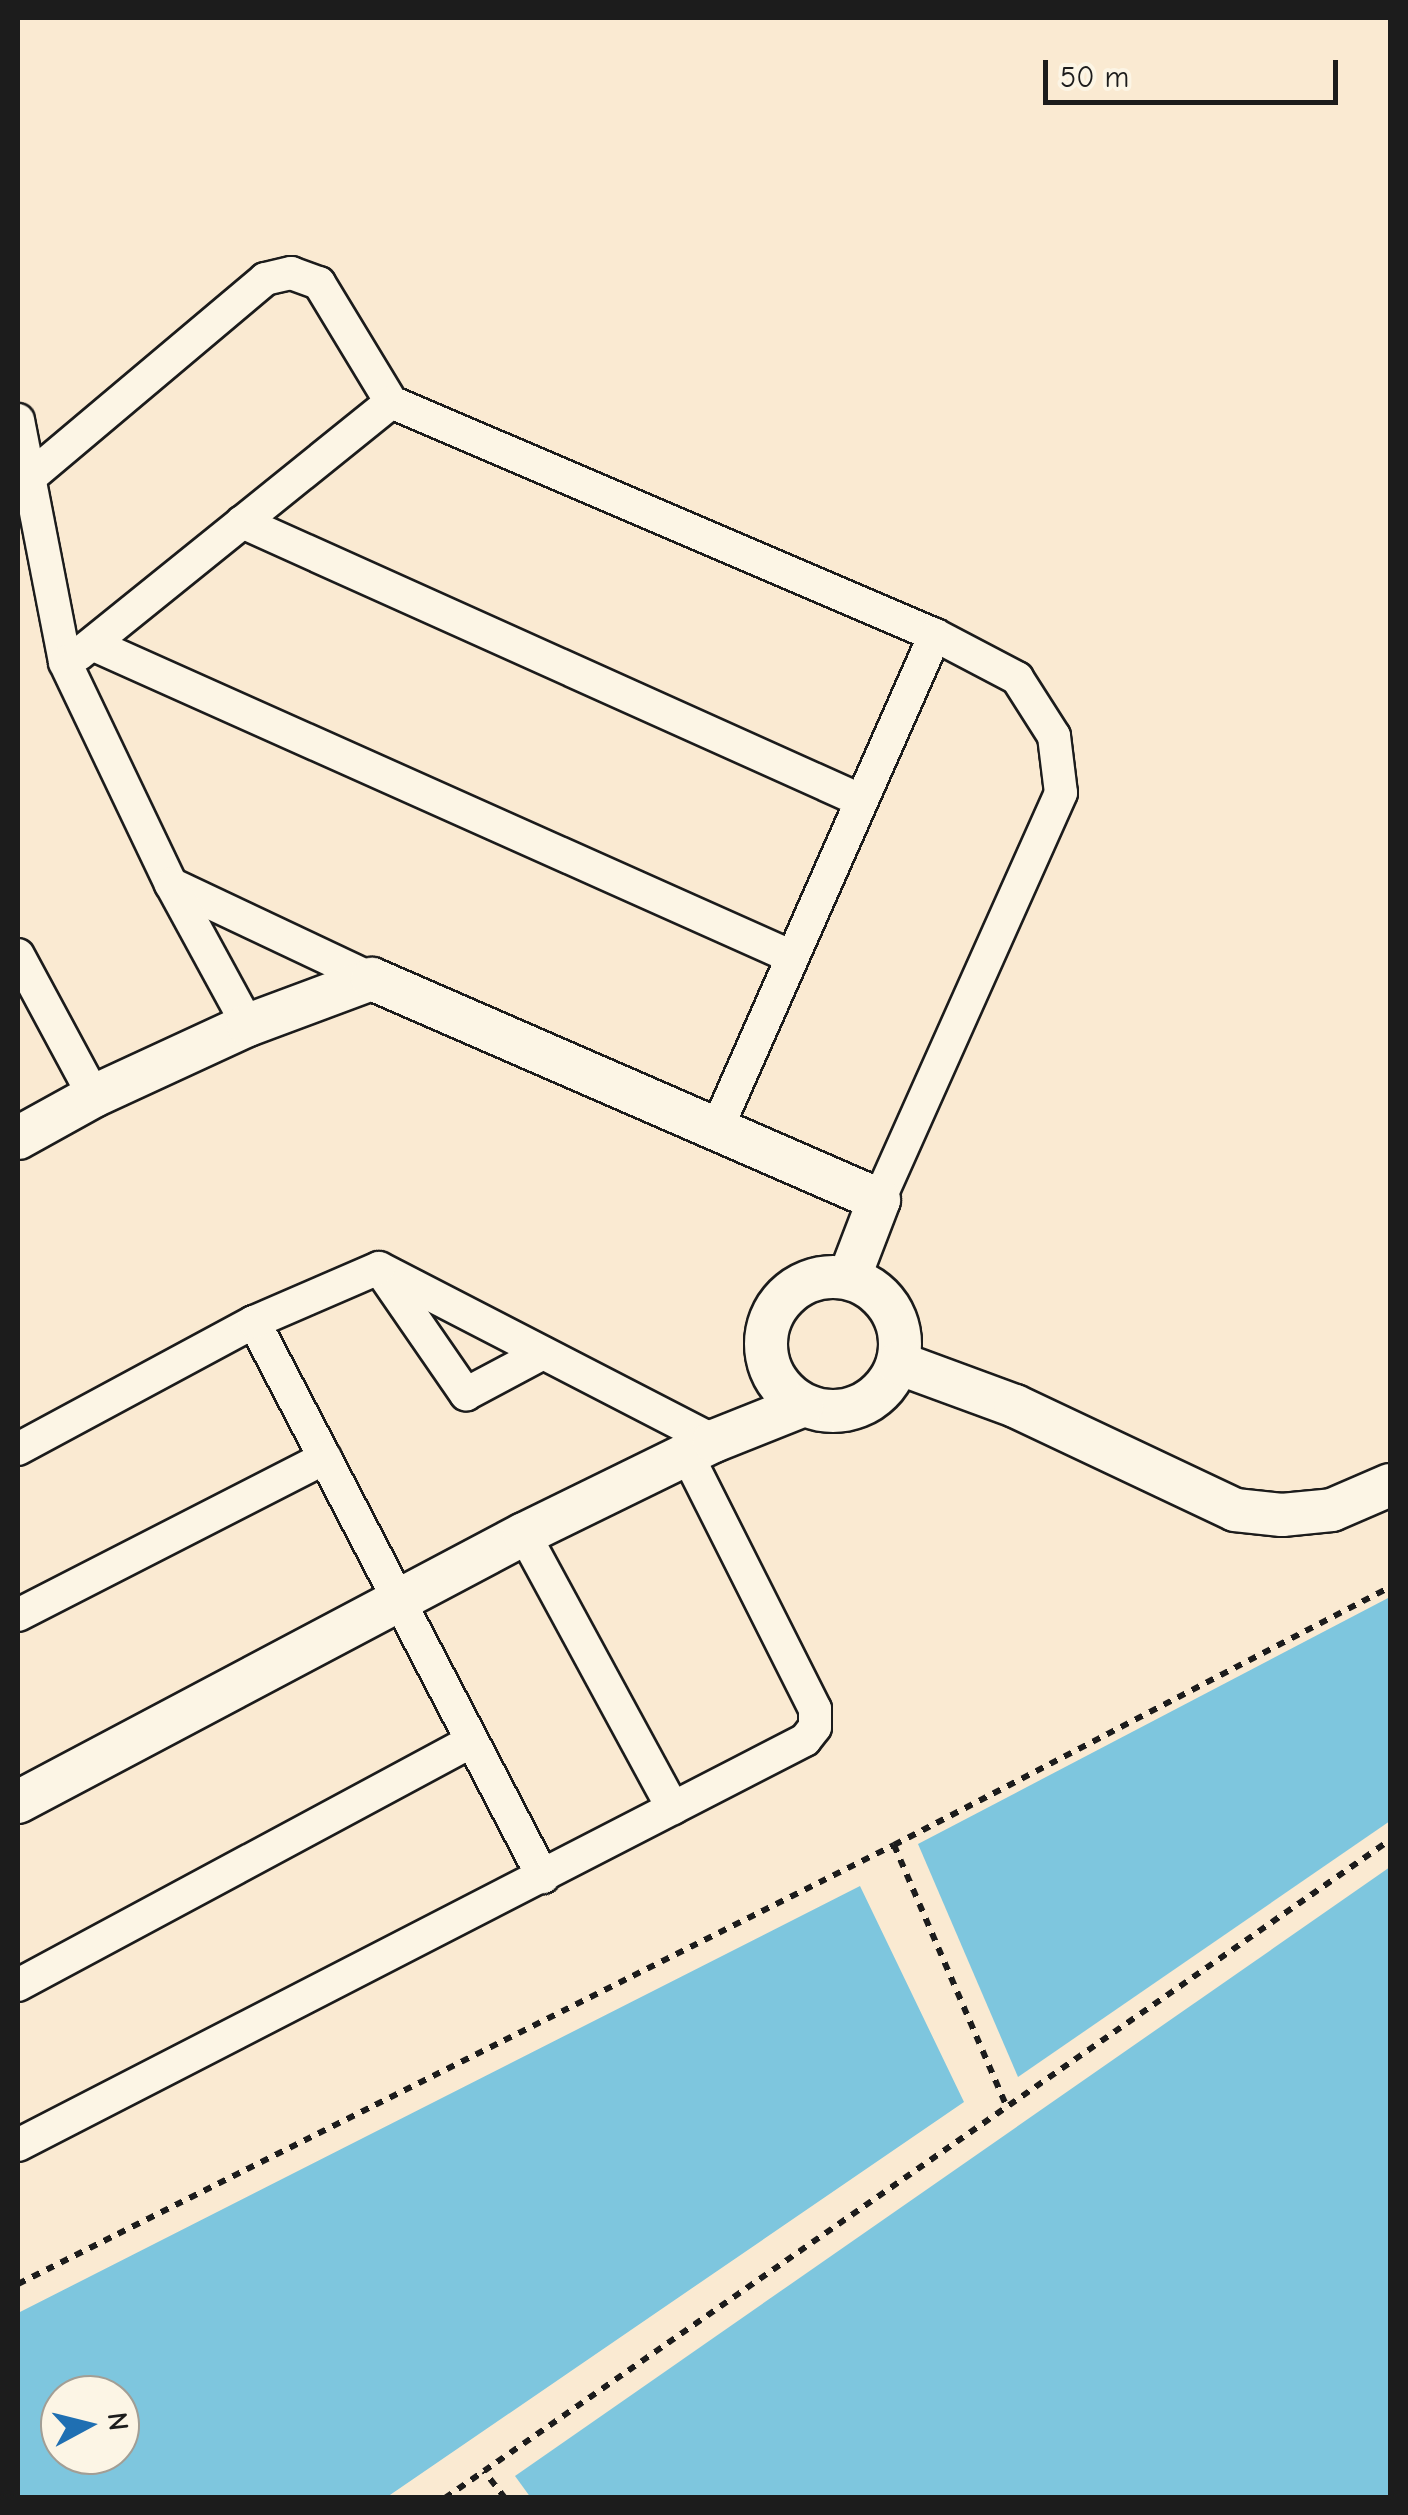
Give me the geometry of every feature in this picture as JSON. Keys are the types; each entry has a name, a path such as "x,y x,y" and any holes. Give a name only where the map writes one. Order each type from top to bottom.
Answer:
{"street":[{"path":"29,478 264,280 291,273 320,283 390,402 934,636 1017,678 1054,736 1061,793 879,1200 849,1278"},
{"path":"65,662 94,645 390,402"},
{"path":"18,420 65,662 171,884 248,1025"},
{"path":"242,522 860,800"},
{"path":"718,1126 934,636"},
{"path":"94,645 790,956"},
{"path":"171,884 372,979 718,1126 879,1200"},
{"path":"18,956 94,1096"},
{"path":"18,1138 94,1096 248,1025 372,979"},
{"path":"18,1449 254,1322 379,1268"},
{"path":"22,2131 543,1877 805,1740 816,1727 815,1708 701,1449 543,1353 379,1268"},
{"path":"379,1268 466,1394 543,1353"},
{"path":"849,1278 869,1286 891,1310 900,1342 898,1364 889,1383 872,1399 852,1409 829,1412 802,1406 774,1377 766,1355 766,1332 774,1310 805,1281 849,1278"},
{"path":"254,1322 543,1877"},
{"path":"898,1364 1015,1406 1235,1510 1282,1515 1332,1510 1390,1485"},
{"path":"18,1802 524,1534 701,1449 802,1406"},
{"path":"18,1615 325,1458"},
{"path":"524,1534 673,1808"},
{"path":"18,1985 472,1741"}],"path":[{"path":"18,2284 894,1845 1390,1587"},
{"path":"445,2498 1390,1840"},
{"path":"894,1845 1007,2107"},
{"path":"484,2471 505,2498"}],"water":[{"path":"1390,1597 1390,1821 1018,2077 918,1844"},
{"path":"1390,1867 1390,2497 531,2498 515,2476"},
{"path":"860,1886 964,2102 387,2497 18,2497 18,2313"}]}
